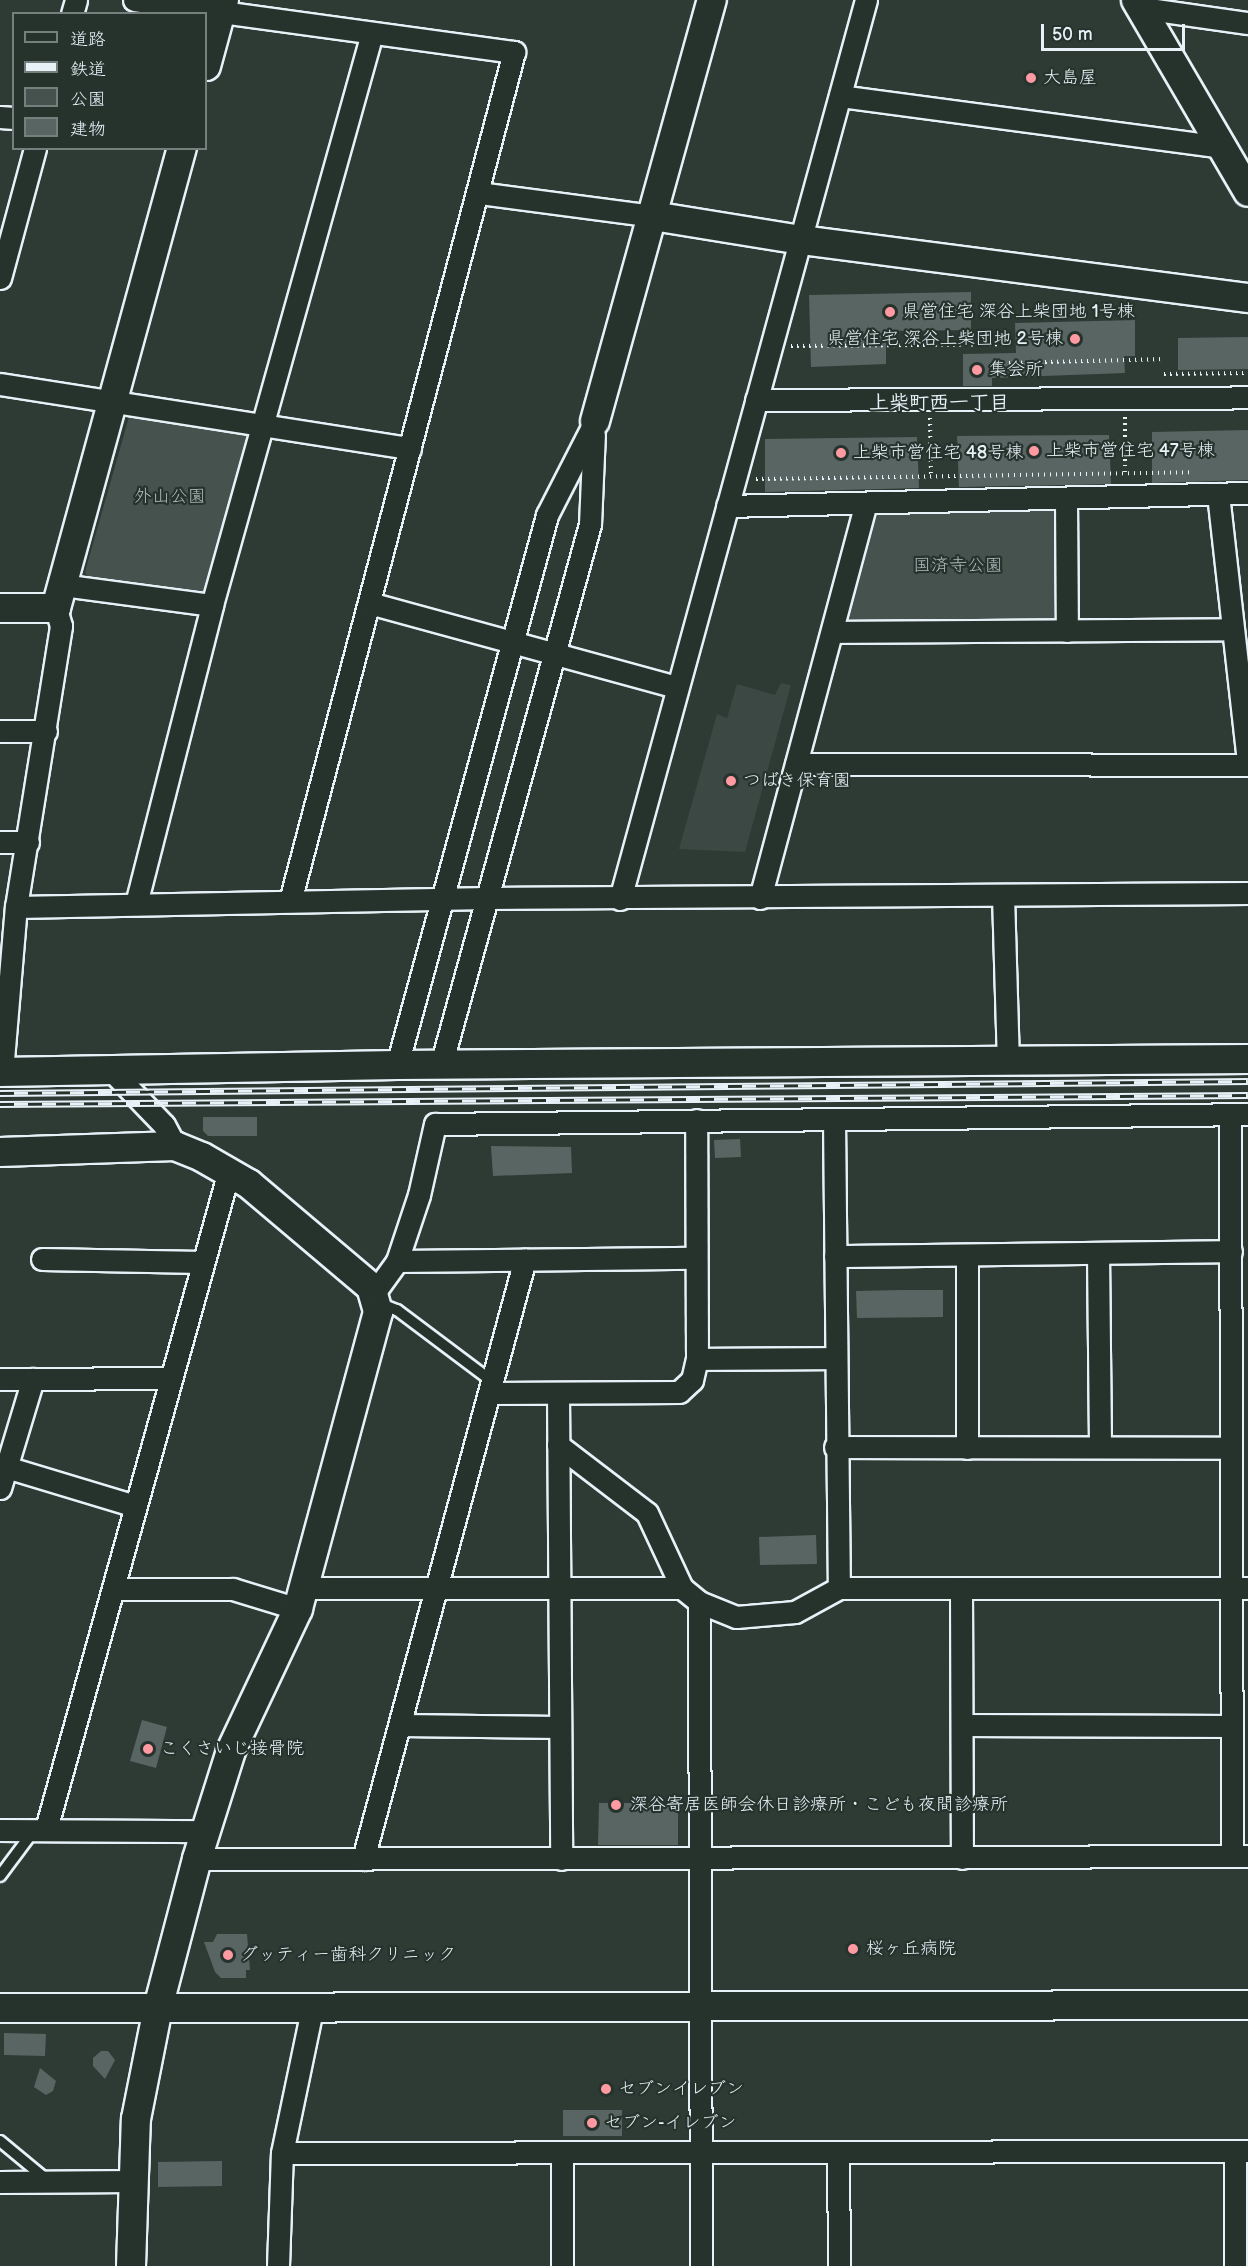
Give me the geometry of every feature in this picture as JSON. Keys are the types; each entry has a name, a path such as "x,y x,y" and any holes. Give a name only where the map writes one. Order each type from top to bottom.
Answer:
{"street":[{"path":"134,0 223,5 372,33 514,51 479,193 290,901"},
{"path":"397,1065 547,515 595,421 712,0"},
{"path":"620,899 676,687 866,0"},
{"path":"1139,4 1248,23"},
{"path":"1139,4 1248,192"},
{"path":"207,62 223,5"},
{"path":"136,904 212,605 372,33"},
{"path":"840,96 1221,147"},
{"path":"0,278 4,252 34,150"},
{"path":"181,150 111,399 59,596 61,626 46,731 6,958 1,1072 397,1065 1008,1063 1248,1059"},
{"path":"479,193 653,216 801,240 1248,298"},
{"path":"0,384 111,399 410,448"},
{"path":"756,400 1248,397"},
{"path":"441,1065 590,524 595,421"},
{"path":"727,506 1248,493"},
{"path":"796,764 1248,762 1218,494"},
{"path":"1066,498 1067,631"},
{"path":"760,898 866,503"},
{"path":"0,608 59,596 212,605"},
{"path":"369,603 556,652 676,687"},
{"path":"832,632 1232,629"},
{"path":"0,731 46,731"},
{"path":"0,842 28,842"},
{"path":"16,907 488,898 620,899 1248,893"},
{"path":"1003,896 1008,1063"},
{"path":"111,1070 164,1125 175,1146"},
{"path":"131,2266 136,2119 158,2008 197,1859 231,1751 302,1598 377,1326 376,1298 397,1261 419,1195 435,1124 1239,1114 1231,1251 1231,1448 1240,1588 1232,1726 1240,1856 197,1859"},
{"path":"834,1119 835,1448 839,1588"},
{"path":"492,1388 558,1393 679,1392 692,1380 697,1359 696,1120"},
{"path":"0,1152 175,1146 229,1171 376,1298"},
{"path":"41,1829 114,1589 170,1378 229,1171"},
{"path":"835,1256 1231,1251"},
{"path":"1098,1253 1100,1448"},
{"path":"967,1255 967,1448"},
{"path":"397,1261 696,1258"},
{"path":"42,1259 202,1262"},
{"path":"363,1859 525,1259"},
{"path":"697,1359 836,1358"},
{"path":"0,1379 170,1378"},
{"path":"0,1488 33,1379"},
{"path":"558,1393 561,1859"},
{"path":"558,1444 647,1513 682,1588 699,1602 736,1617 763,1618 795,1612 820,1602 839,1588 1240,1588"},
{"path":"835,1448 1231,1448"},
{"path":"6,1467 135,1506"},
{"path":"114,1589 233,1589 302,1598 436,1589 682,1588"},
{"path":"961,1588 962,1858"},
{"path":"699,1602 701,2266"},
{"path":"401,1725 559,1727"},
{"path":"962,1725 1232,1726"},
{"path":"0,1830 206,1831"},
{"path":"0,2008 312,2010 1248,2005"},
{"path":"278,2266 282,2152 312,2010"},
{"path":"282,2152 1241,2151 1235,2266"},
{"path":"562,2152 562,2266"},
{"path":"838,2152 839,2266"},
{"path":"0,2182 133,2181"}],"lane":[{"path":"376,1298 397,1310 492,1388"},
{"path":"0,1876 41,1829"},
{"path":"0,2141 49,2182"}],"path":[{"path":"771,346 1003,344"},
{"path":"1003,363 1164,359"},
{"path":"1164,374 1248,373"},
{"path":"1125,398 1125,474"},
{"path":"930,399 931,478"},
{"path":"756,469 756,481 1201,472"}],"shaded area":[{"name":"つばき保育園","path":"781,683 791,685 745,852 679,849 717,714 727,718 737,684 775,695"}],"green space":[{"name":"外山公園","path":"139,414 244,431 249,443 206,594 90,581 85,572 129,417"},
{"name":"国済寺公園","path":"1066,498 1067,631 832,632 866,503"}],"building":[{"name":"県営住宅 深谷上柴団地 1号棟","path":"971,292 971,330 886,331 886,364 811,367 809,295"},
{"path":"1135,320 1135,356 1124,356 1125,373 992,378 992,386 963,386 963,354 1016,353 1015,323"},
{"path":"1248,337 1248,369 1178,370 1178,338"},
{"path":"1248,430 1248,480 1152,483 1152,432"},
{"name":"上柴市営住宅 47号棟","path":"1109,435 1111,484 959,487 957,436"},
{"path":"917,437 919,488 765,492 765,439"},
{"path":"203,1117 257,1117 257,1136 208,1136 203,1131"},
{"path":"740,1139 741,1157 715,1158 714,1140"},
{"path":"491,1146 571,1147 572,1173 493,1176"},
{"path":"943,1290 943,1317 857,1318 856,1291"},
{"path":"816,1535 817,1564 760,1565 759,1537"},
{"name":"こくさいじ接骨院","path":"142,1720 167,1727 156,1768 130,1761"},
{"path":"599,1803 678,1803 678,1845 598,1845"},
{"name":"グッティー歯科クリニック","path":"217,1934 247,1934 250,1970 246,1970 246,1978 221,1978 215,1972 204,1942 213,1942"},
{"path":"4,2033 46,2034 45,2056 4,2055"},
{"path":"101,2051 108,2051 115,2060 105,2079 93,2066 93,2058"},
{"path":"40,2068 56,2081 53,2091 46,2095 34,2087"},
{"name":"セブン-イレブン","path":"563,2110 622,2110 622,2136 563,2136"},
{"path":"222,2161 222,2186 158,2187 158,2162"}],"railway":[{"path":"0,1093 1248,1081"},
{"path":"0,1104 1248,1095"}],"place":[{"name":"大島屋","path":"1031,78"},
{"name":"県営住宅 深谷上柴団地 1号棟","path":"890,312"},
{"name":"県営住宅 深谷上柴団地 2号棟","path":"1075,339"},
{"name":"集会所","path":"977,370"},
{"name":"上柴市営住宅 47号棟","path":"1034,451"},
{"name":"上柴市営住宅 48号棟","path":"841,453"},
{"name":"つばき保育園","path":"731,781"},
{"name":"こくさいじ接骨院","path":"148,1749"},
{"name":"深谷寄居医師会休日診療所・こども夜間診療所","path":"616,1805"},
{"name":"桜ヶ丘病院","path":"853,1949"},
{"name":"グッティー歯科クリニック","path":"228,1955"},
{"name":"セブンイレブン","path":"606,2089"},
{"name":"セブン-イレブン","path":"592,2123"}],"district":[{"name":"上柴町西一丁目","path":"939,403"}]}
